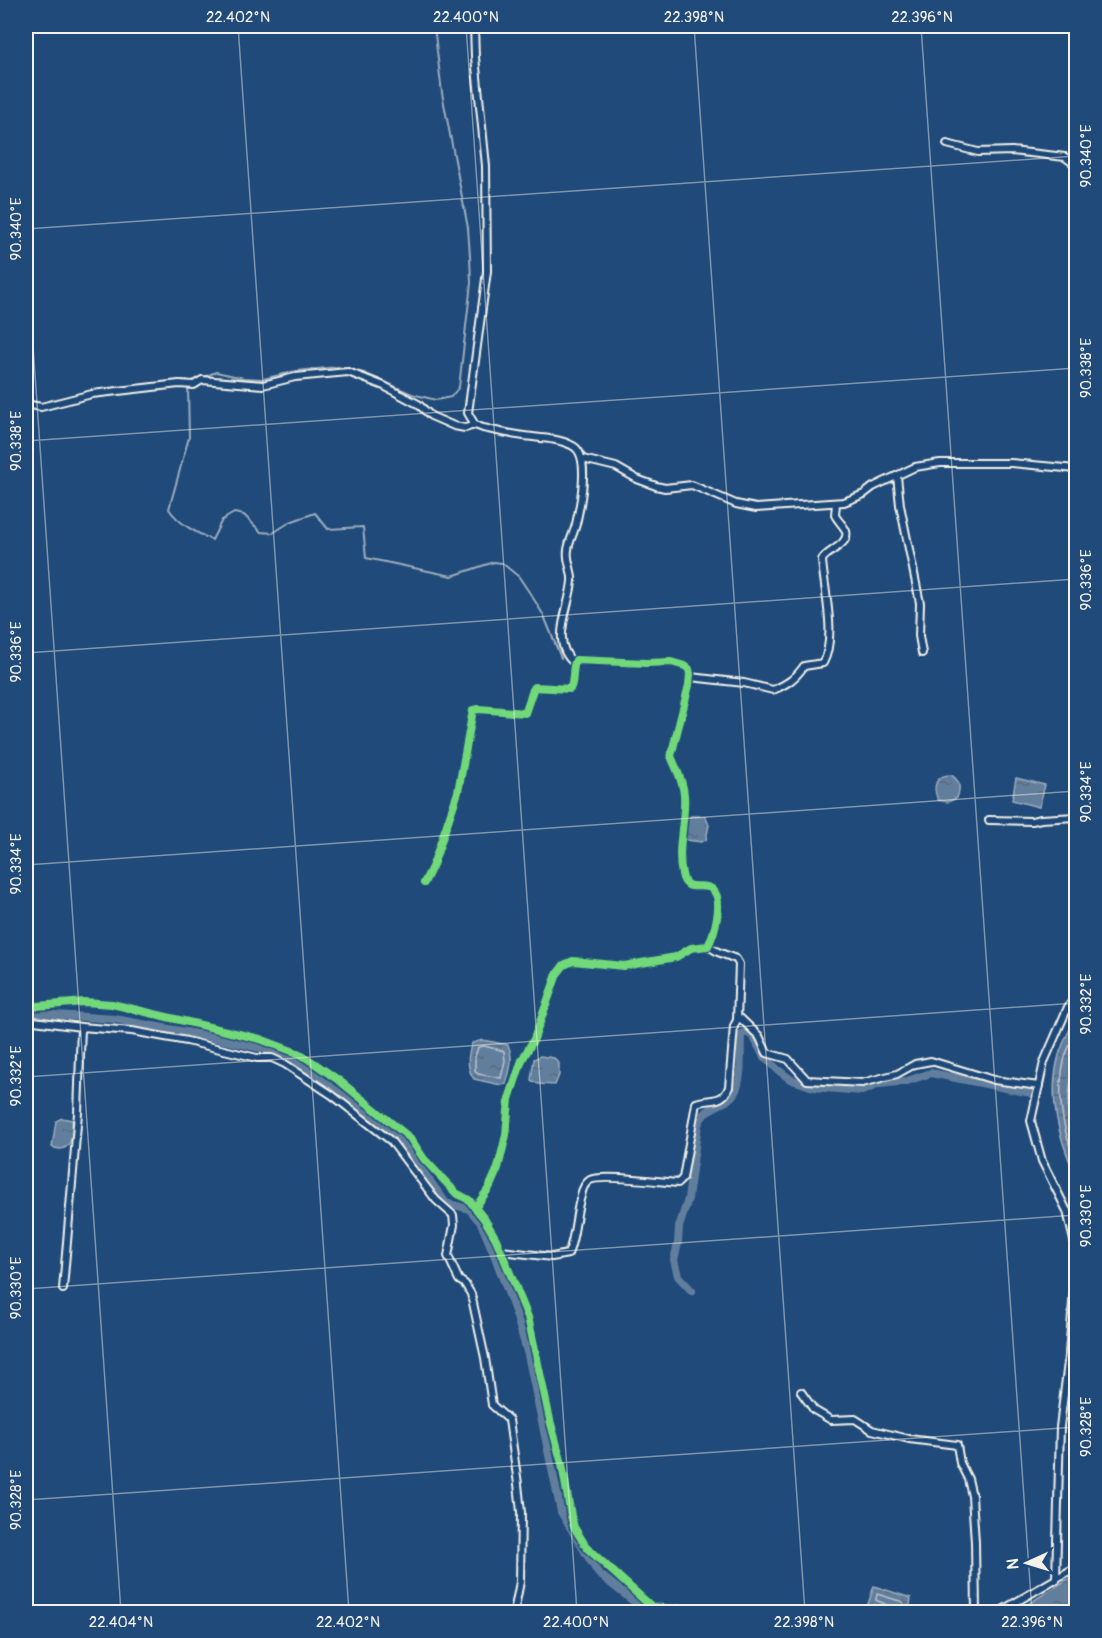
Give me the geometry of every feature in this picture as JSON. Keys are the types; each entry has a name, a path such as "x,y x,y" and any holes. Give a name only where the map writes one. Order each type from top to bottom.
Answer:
{"street":[{"path":"474,26 486,166 487,217 487,271 468,413 475,425"},
{"path":"947,144 978,152 1012,152 1065,157 1077,165"},
{"path":"26,404 42,407 92,394 179,384 194,385 202,381 263,385 295,377 348,372 384,386 418,405 430,416 454,426 465,428 475,425 511,434 555,440 574,446 580,453 584,465 576,522 567,561 572,581 561,636 566,652 574,663 572,686 570,690 534,687 525,713 473,710 458,792 433,865 424,883"},
{"path":"583,459 616,467 637,479 656,486 665,488 692,485 736,504 756,508 836,503 864,494 873,487 915,467 954,462 1077,468"},
{"path":"897,476 900,506 920,603 919,636 922,653"},
{"path":"690,677 744,683 773,690 792,681 804,666 823,663 830,628 822,560 825,554 842,543 846,531 835,515 836,503"},
{"path":"574,663 576,660 671,662 687,667 690,672 671,756 680,773 684,796 681,834 682,874 685,883 692,887 709,887 714,890 718,902 717,920 708,946"},
{"path":"989,820 1032,821 1077,817"},
{"path":"475,1208 489,1188 498,1168 506,1135 509,1099 522,1060 534,1039 557,974 564,965 573,961 624,966 676,957 692,948 708,946 736,959 739,964 737,1020 734,1026 729,1087 726,1094 714,1101 696,1103 683,1178 678,1184 602,1178 590,1180 584,1186 580,1197 574,1239 568,1254 552,1257 501,1251"},
{"path":"1056,1580 1060,1427 1069,1354 1076,1263 1075,1245 1067,1211 1042,1161 1031,1120 1048,1053 1068,1007 1077,997"},
{"path":"26,1007 84,1002 112,1004 230,1030 242,1036 260,1039 300,1054 341,1082 410,1138 424,1159 456,1193 469,1200 485,1220 501,1251 528,1317 574,1527 587,1548 652,1607 695,1608 705,1612"},
{"path":"737,1020 740,1018 751,1026 767,1053 788,1059 807,1080 862,1083 897,1074 915,1064 931,1061 994,1080 1039,1086"},
{"path":"26,1020 81,1028 132,1031 257,1058 272,1058 332,1095 391,1141 436,1200 453,1215 454,1225 448,1256 459,1280 465,1284 471,1294 485,1358 492,1405 509,1420 512,1434 521,1520 520,1582 514,1612"},
{"path":"63,1289 78,1113 81,1028"},
{"path":"1067,1211 1077,1221"},
{"path":"801,1392 814,1410 831,1420 855,1419 872,1430 909,1439 957,1445 960,1462 968,1479 972,1496 976,1612"},
{"path":"999,1612 1077,1567"}],"water":[{"path":"951,775 959,785 957,798 948,802 938,800 935,786 938,779"},
{"path":"1016,778 1045,785 1039,807 1012,800"},
{"path":"691,816 705,816 709,825 706,840 701,842 686,840 685,819"},
{"path":"1076,1016 1076,1177 1060,1133 1054,1087 1059,1055"},
{"path":"483,1040 508,1045 511,1060 506,1084 474,1079 471,1075 468,1062 470,1048 472,1043"},
{"path":"540,1056 554,1058 559,1063 559,1075 555,1085 538,1084 531,1080 534,1059"},
{"path":"62,1118 72,1120 72,1137 67,1146 58,1149 52,1147 56,1121"},
{"path":"1076,1574 1076,1612 1015,1612"},
{"path":"874,1586 911,1598 909,1612 890,1612 868,1604"}],"waterway":[{"path":"202,378 216,372 244,378 263,379 296,371 338,367 364,373 412,394 436,400 451,397 459,387 471,283 470,256 468,228 442,93 434,26"},
{"path":"188,387 189,437 169,509 194,531 212,540 222,520 234,513 244,515 261,532 273,533 290,522 315,513 328,529 363,527 366,558 452,576 494,562 502,563 519,577 535,601 544,616 561,658"},
{"path":"26,1013 115,1019 287,1054 391,1132 405,1147 446,1203 469,1209 481,1223 516,1314 528,1355 561,1512 598,1573 642,1608 652,1612"},
{"path":"692,1291 678,1276 674,1260 679,1227 688,1199 698,1125 706,1113 727,1101 738,1086 743,1033 746,1032 753,1036 763,1055 778,1070 790,1079 813,1087 862,1091 879,1084 907,1081 931,1073 1031,1093"}],"cycle path":[{"path":"424,883 433,865 458,792 473,710 525,713 534,687 570,689 576,660 671,662 689,669 689,685 671,756 681,779 684,795 680,854 682,874 690,886 712,889 718,900 717,917 710,941 708,946 691,948 676,957 624,966 573,961 564,965 557,974 534,1039 522,1060 509,1099 506,1135 498,1168 489,1188 475,1208"},
{"path":"26,1007 84,1002 112,1004 260,1039 300,1054 314,1063 410,1138 424,1159 456,1193 469,1200 496,1239 528,1317 562,1464 571,1516 574,1527 587,1548 652,1607 695,1608 705,1612"}]}
